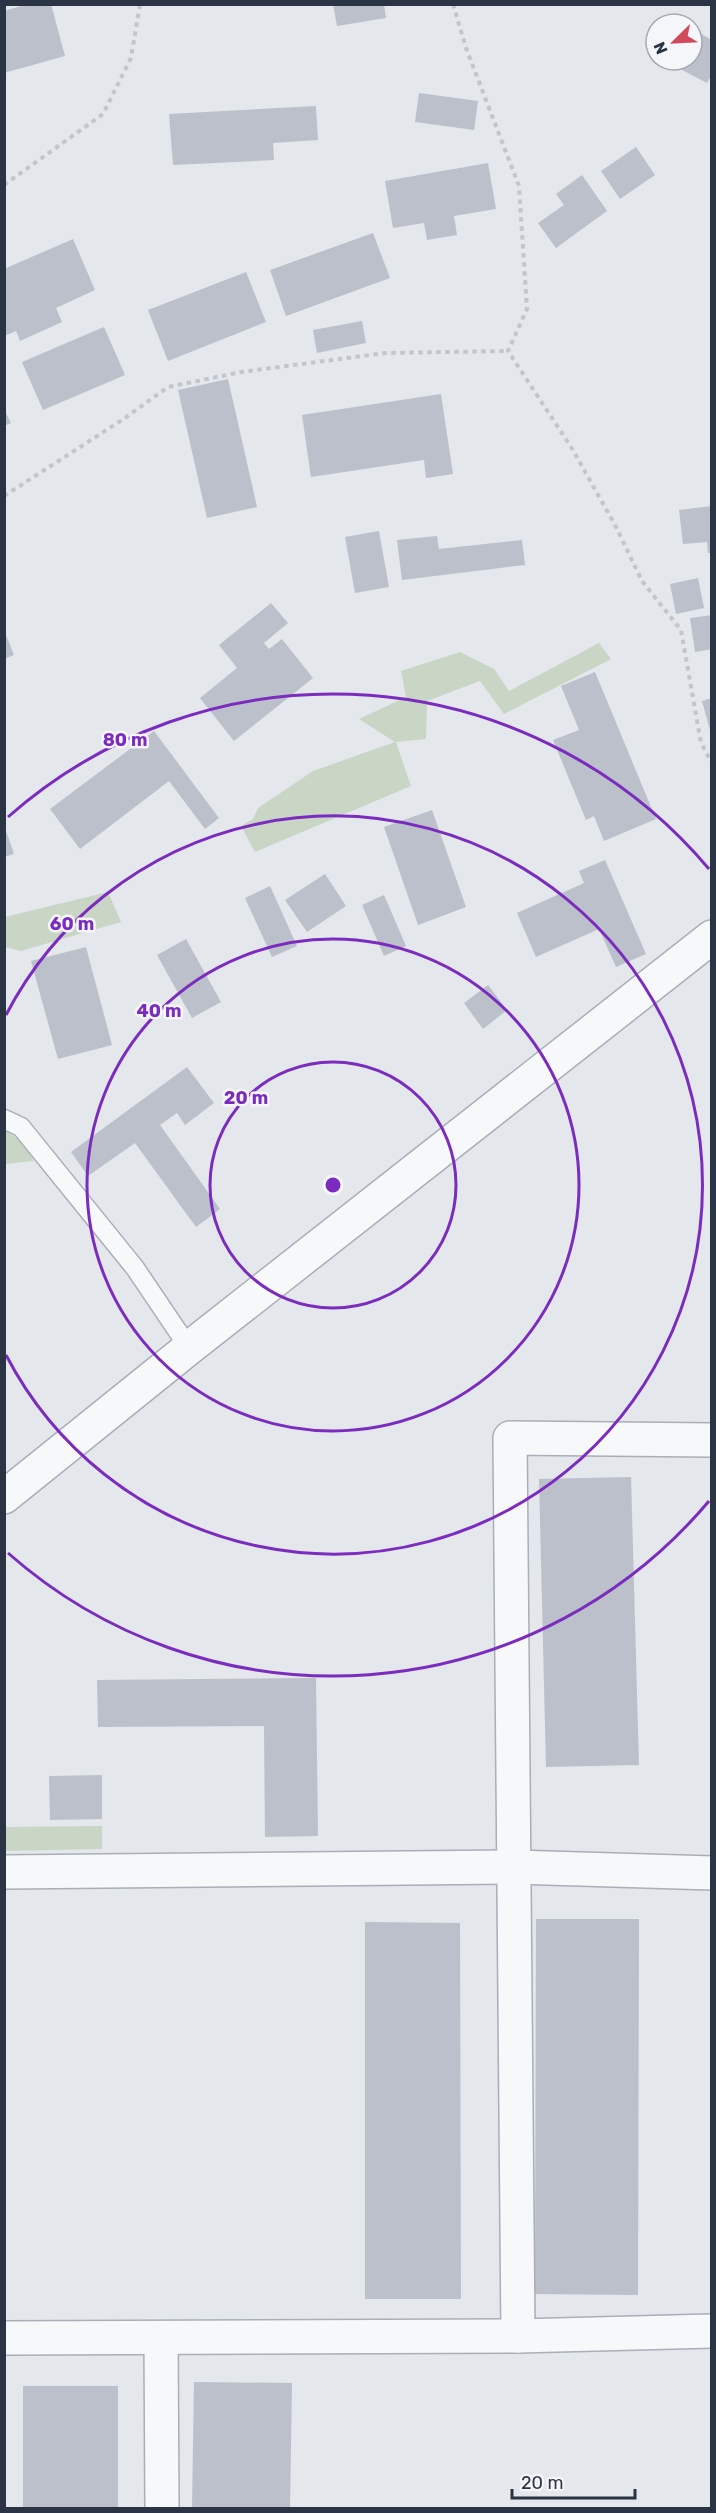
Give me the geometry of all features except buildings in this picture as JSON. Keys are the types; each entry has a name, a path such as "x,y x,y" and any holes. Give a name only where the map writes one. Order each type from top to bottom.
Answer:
{"street":[{"path":"4,1497 189,1348 711,937"},
{"path":"518,2336 510,1438 711,1440"},
{"path":"4,1872 514,1867 711,1873"},
{"path":"4,2338 518,2336 711,2331"},
{"path":"161,2338 162,2508"}],"lane":[{"path":"4,1119 21,1127 135,1268 189,1348"}],"path":[{"path":"4,184 104,114 131,58 140,4"},
{"path":"453,4 466,48 519,186 527,309 508,351"},
{"path":"4,496 123,420 168,387 241,372 384,352 508,351"},
{"path":"508,351 573,450 616,527 642,581 681,630 701,743 711,763"}],"green space":[{"path":"599,643 611,659 504,714 480,681 427,701 426,739 396,742 411,786 255,852 241,826 253,819 258,808 313,771 395,742 359,719 406,697 401,671 460,652 494,669 509,691"},
{"path":"108,892 121,922 21,951 5,947 5,917"},
{"path":"5,1130 23,1143 34,1161 5,1164"},
{"path":"102,1826 102,1849 5,1851 5,1827"}]}
